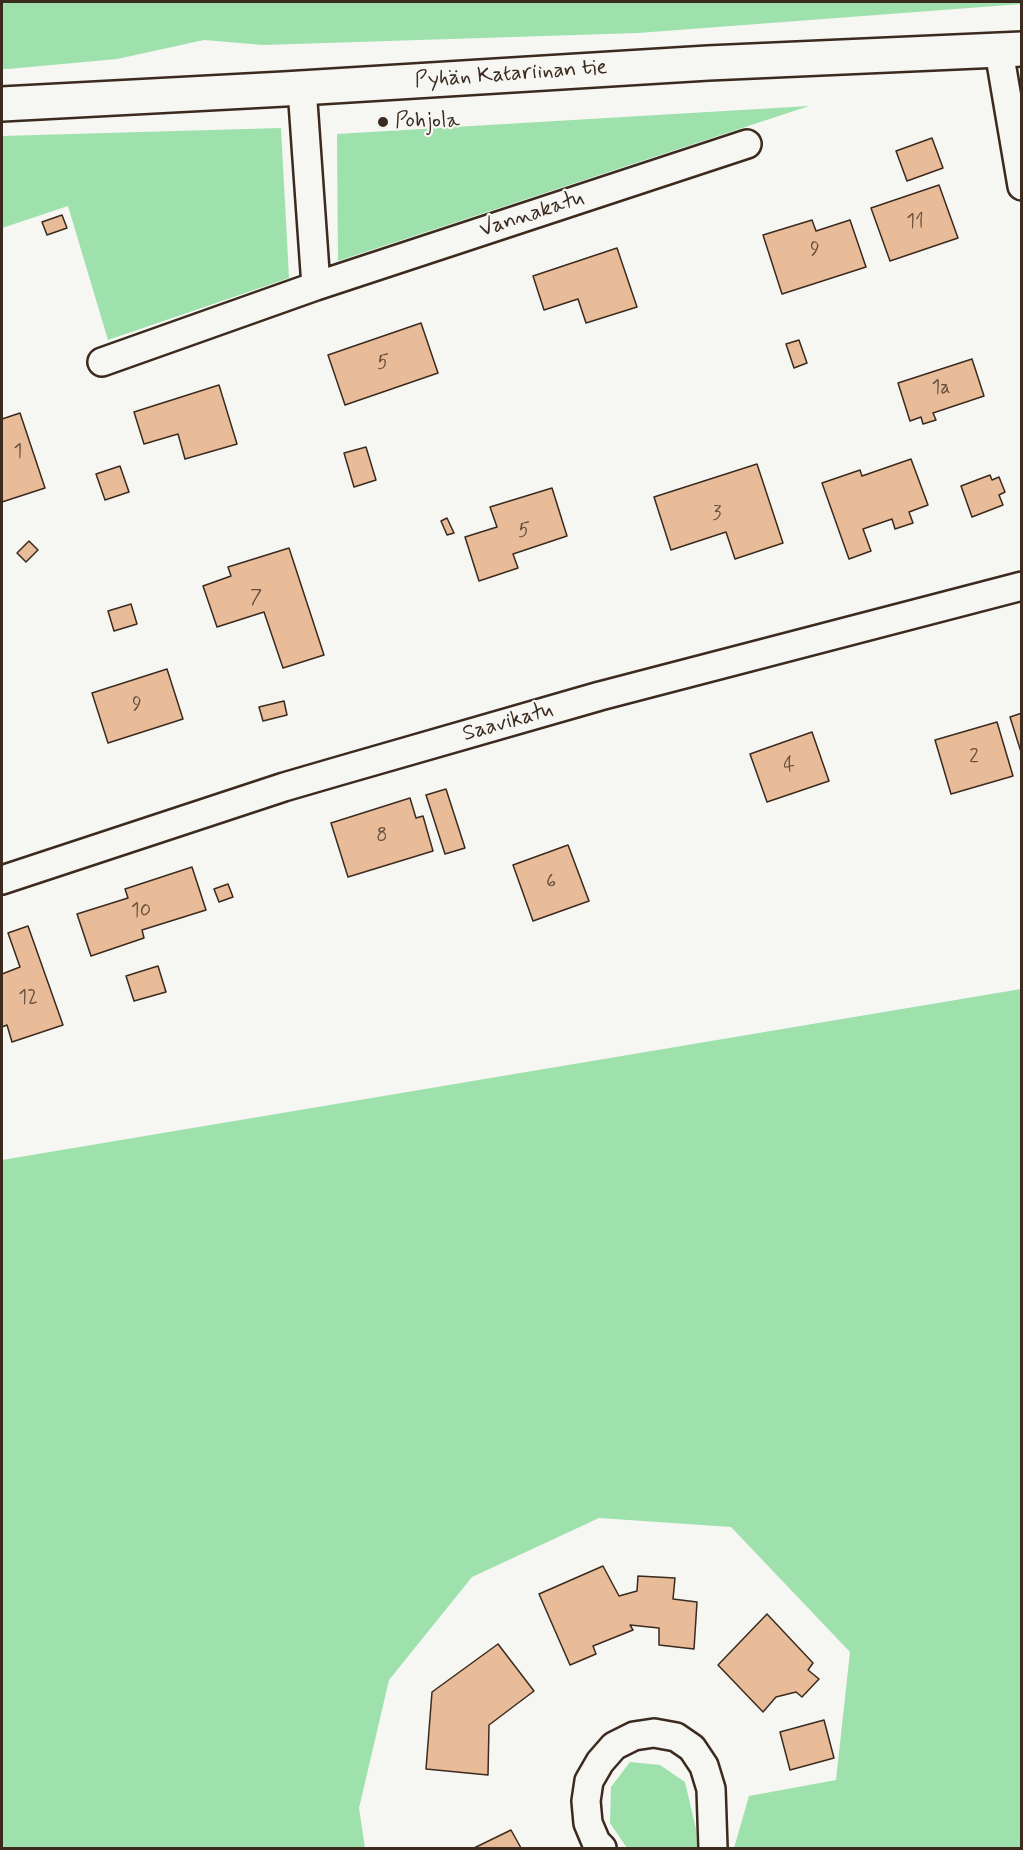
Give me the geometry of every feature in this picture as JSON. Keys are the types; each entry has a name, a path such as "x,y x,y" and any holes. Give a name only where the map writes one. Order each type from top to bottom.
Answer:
{"street":[{"name":"Pyhän Katariinan tie","path":"2,104 697,64 1010,50"},
{"path":"1010,50 1022,186"},
{"path":"302,88 316,286"},
{"name":"Vannakatu","path":"102,362 316,286 747,144"},
{"name":"Saavikatu","path":"2,880 339,771 611,693 1022,586"},
{"path":"602,1848 596,1842 588,1823 586,1801 589,1781 600,1762 614,1746 634,1736 654,1733 675,1737 692,1748 704,1766 711,1789 713,1848"}],"green space":[{"path":"2,2 1021,2 1022,4 638,33 263,45 204,40 117,59 2,69"},
{"path":"809,106 338,261 337,134"},
{"path":"281,128 289,278 108,340 68,206 2,228 2,136"},
{"path":"1021,989 1021,1848 734,1848 749,1796 836,1780 850,1652 731,1527 599,1518 472,1577 389,1680 359,1808 365,1848 2,1848 2,1160"},
{"path":"630,1762 660,1765 685,1782 696,1829 697,1848 627,1848 610,1823 611,1787"}],"building":[{"path":"932,138 943,168 907,181 896,151"},
{"path":"939,185 958,238 890,261 871,208"},
{"path":"62,215 67,228 47,235 42,222"},
{"path":"812,220 816,231 850,220 866,267 782,294 763,235"},
{"path":"617,248 637,307 586,323 578,299 544,310 533,276"},
{"path":"421,323 438,373 345,405 328,355"},
{"path":"799,340 807,363 794,368 786,344"},
{"path":"972,359 984,396 933,413 936,420 923,424 921,417 910,421 898,383"},
{"path":"219,385 237,444 185,459 178,434 144,444 134,412"},
{"path":"20,413 45,488 2,502 2,419"},
{"path":"366,447 376,480 354,487 344,453"},
{"path":"911,459 928,505 909,512 913,523 895,529 892,519 863,529 871,551 849,559 822,483 860,470 862,476"},
{"path":"757,464 783,543 735,559 726,532 671,550 654,497"},
{"path":"120,466 129,492 105,500 96,474"},
{"path":"990,475 992,480 999,477 1005,492 999,495 1003,505 972,517 961,486"},
{"path":"552,488 567,536 513,554 518,568 479,581 465,537 497,527 490,507"},
{"path":"447,518 454,533 447,535 441,521"},
{"path":"29,541 38,550 26,562 17,553"},
{"path":"289,548 324,655 283,668 264,612 217,627 203,586 231,576 228,567"},
{"path":"131,604 137,624 114,631 108,611"},
{"path":"167,669 183,719 108,743 92,693"},
{"path":"284,701 287,715 263,721 259,707"},
{"path":"1022,713 1022,752 1021,752 1010,717"},
{"path":"997,722 1013,776 951,794 935,740"},
{"path":"812,732 829,781 767,802 750,754"},
{"path":"446,789 465,848 445,854 426,795"},
{"path":"410,798 416,818 423,816 433,851 348,877 331,823"},
{"path":"568,845 589,901 533,921 513,865"},
{"path":"192,867 206,910 142,930 144,938 91,956 77,914 128,898 125,889"},
{"path":"228,884 233,897 219,902 214,889"},
{"path":"28,926 63,1025 12,1042 7,1025 2,1027 2,974 20,967 8,933"},
{"path":"158,966 166,992 134,1001 126,976"},
{"path":"603,1566 619,1596 637,1591 638,1576 675,1578 673,1599 697,1602 694,1649 659,1645 659,1628 630,1625 633,1630 593,1646 596,1654 570,1665 539,1594"},
{"path":"767,1614 813,1663 808,1670 819,1679 802,1697 796,1692 776,1697 763,1712 718,1665"},
{"path":"498,1644 534,1691 489,1725 488,1775 426,1769 432,1692"},
{"path":"824,1720 834,1758 790,1770 780,1732"},
{"path":"511,1830 521,1848 474,1848"}],"place":[{"name":"Pohjola","path":"383,122"}]}
